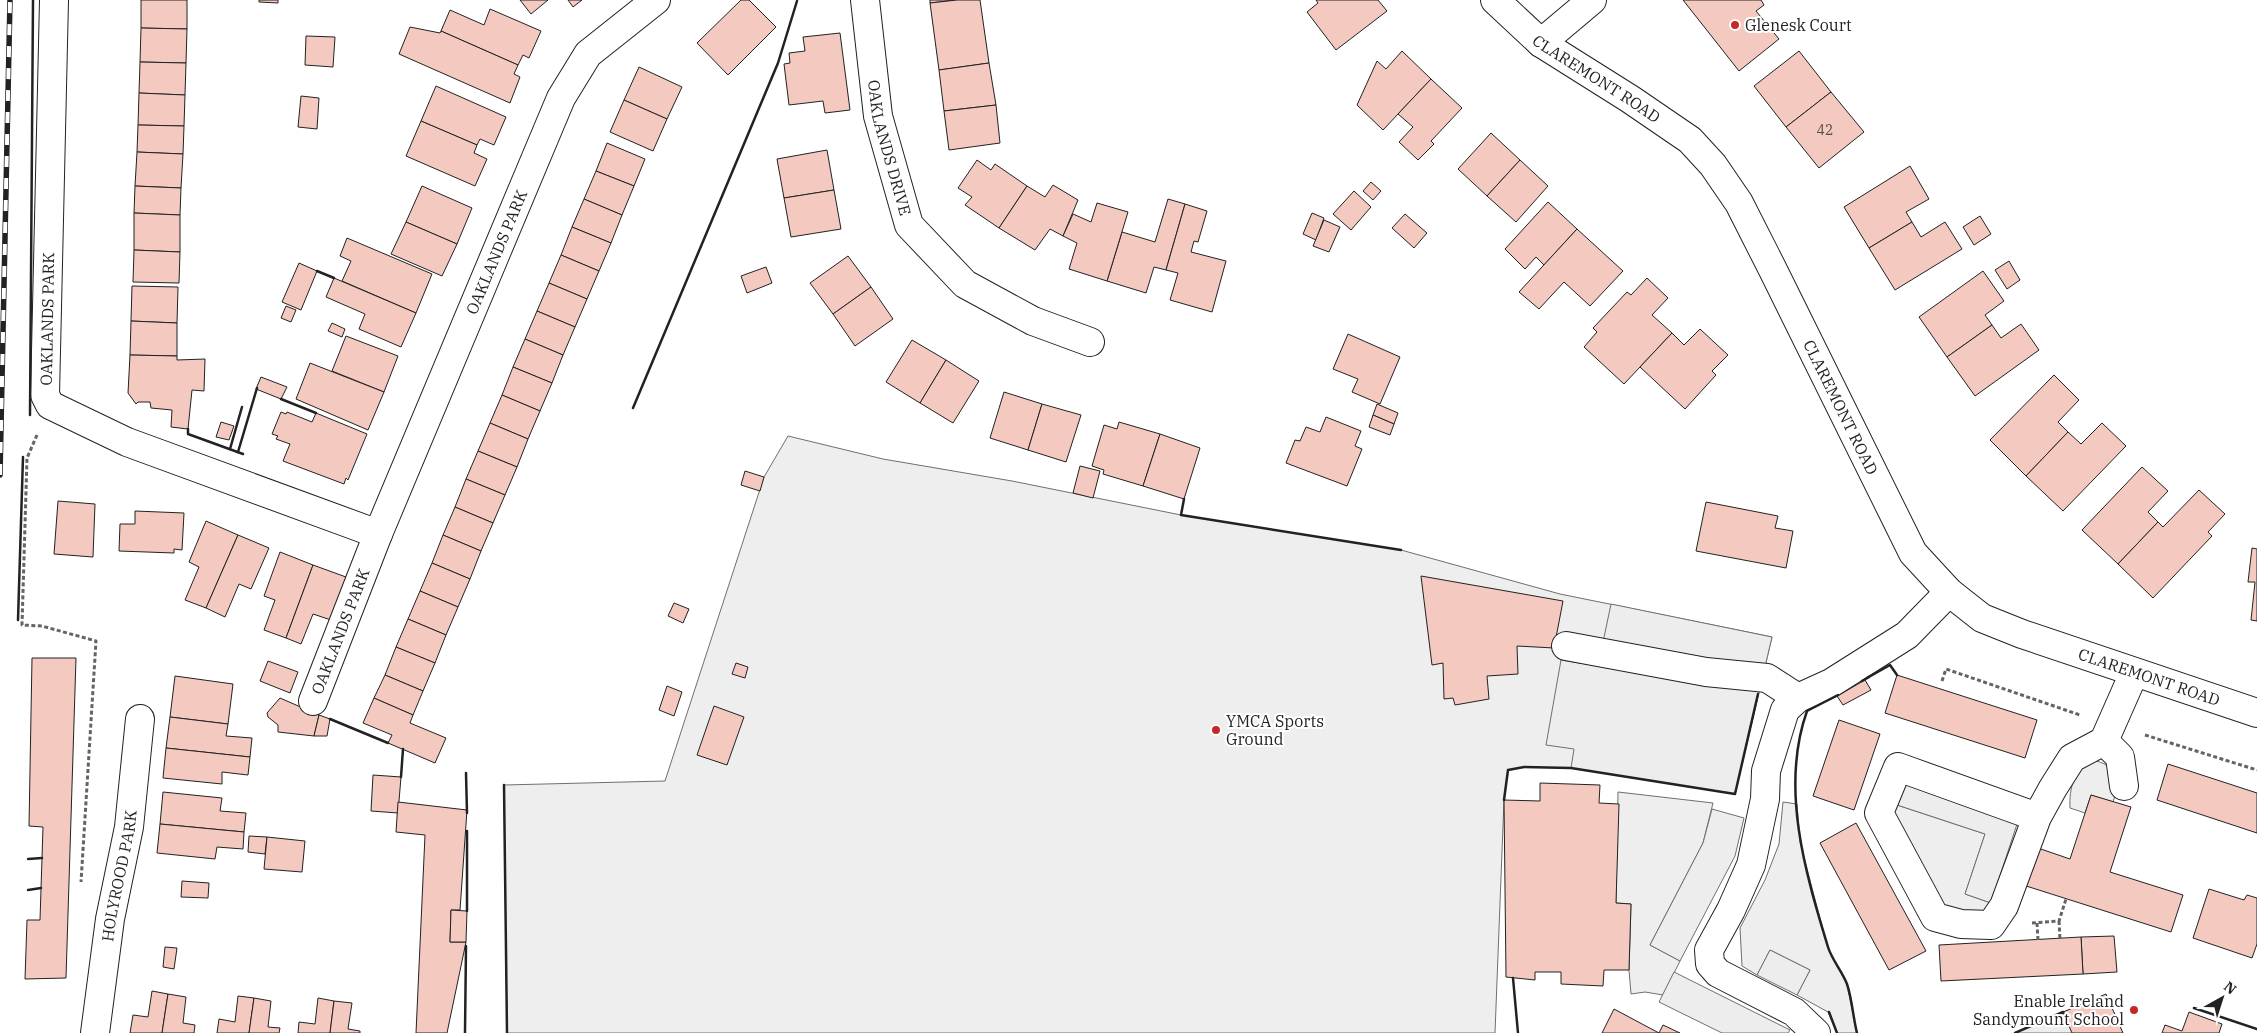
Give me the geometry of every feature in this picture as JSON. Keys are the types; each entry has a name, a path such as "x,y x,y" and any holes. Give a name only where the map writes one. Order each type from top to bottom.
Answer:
{"street":[{"name":"OAKLANDS PARK","path":"54,0 45,395 50,404 127,442 378,534"},
{"name":"OAKLANDS PARK","path":"313,701 378,534 561,98 588,54 656,0"},
{"name":"OAKLANDS DRIVE","path":"865,0 878,116 909,226 965,284 1034,321 1090,342"},
{"name":"CLAREMONT ROAD","path":"1495,0 1541,44 1630,99 1690,140 1713,165 1739,203 1913,554 1949,592 1982,618 2134,673 2257,713"},
{"path":"1541,44 1592,0"},
{"path":"1816,1033 1794,1012 1718,973 1710,964 1709,950 1731,910 1751,864 1765,799 1766,771 1785,710 1798,698 1831,682 1907,635 1949,592"},
{"path":"1566,646 1706,672 1767,678 1798,698"},
{"path":"2037,817 1898,767 1879,813 1935,917 1961,924 1992,925 2004,906 2037,817 2072,758 2108,733 2134,673"},
{"name":"HOLYROOD PARK","path":"95,1033 110,919 129,827 140,719"},
{"path":"2108,733 2120,757 2124,786"}],"path":[{"path":"50,404 27,458 22,625 42,626 96,641 81,884"},
{"path":"1942,681 1946,669 2108,733 2257,770"},
{"path":"2059,921 2060,939"},
{"path":"2037,923 2038,940"}],"shaded area":[{"name":"YMCA Sports Ground","path":"788,436 883,459 1012,481 1181,515 1401,550 1560,594 1772,637 1735,794 1571,768 1524,767 1508,770 1504,800 1495,1033 507,1033 504,785 665,781 764,477"},
{"path":"1611,604 1772,637 1735,794 1571,768 1574,749 1546,745 1561,660 1598,666"},
{"path":"2092,760 2107,765 2112,769 2117,786 2113,802 2091,795 2085,813 2070,808 2070,793 2077,775"},
{"path":"1899,778 2019,818 1991,903 1965,894 1985,834 1891,803"},
{"path":"1618,792 1713,803 1703,843 1650,945 1680,961 1663,995 1645,992 1631,994 1629,970 1631,904 1616,903"},
{"path":"1783,802 1797,804 1800,842 1828,949 1847,984 1857,1033 1837,1033 1828,1012 1797,995 1810,970 1770,950 1757,975 1742,966 1740,928 1765,880 1779,844"},
{"path":"1891,803 1985,834 1965,894 1994,904 1985,912 1950,910 1940,903 1892,814"},
{"path":"1712,809 1744,818 1735,856 1680,961 1650,945 1703,843"},
{"path":"1770,950 1810,970 1797,995 1757,975"},
{"path":"1674,972 1790,1030 1788,1033 1722,1033 1659,1002"},
{"path":"2063,1012 2073,1033 2015,1033"}],"building":[{"path":"141,0 187,0 187,29 141,28"},
{"path":"259,0 278,0 278,3 259,2"},
{"path":"520,0 548,0 531,14"},
{"path":"568,0 582,0 573,7"},
{"path":"741,0 749,0 776,27 728,75 697,43"},
{"path":"930,0 957,0 930,3"},
{"path":"980,0 989,63 939,70 930,3"},
{"path":"1316,0 1378,0 1387,11 1336,50 1307,12 1318,3"},
{"name":"Glenesk Court","path":"1683,0 1761,0 1764,5 1756,11 1779,39 1739,71"},
{"path":"490,9 541,31 529,58 523,55 518,65 441,31 450,10 484,25"},
{"path":"410,27 440,33 441,31 518,65 514,74 520,77 510,103 399,54"},
{"path":"141,28 187,29 186,63 140,62"},
{"path":"840,33 850,110 825,113 823,101 789,105 784,64 790,63 789,53 805,51 803,37"},
{"path":"306,36 335,37 333,67 305,65"},
{"path":"1402,51 1431,79 1383,130 1357,105 1377,61 1386,69"},
{"path":"1799,51 1831,92 1786,127 1754,86"},
{"path":"140,62 186,63 185,95 139,93"},
{"path":"989,63 996,105 944,111 939,70"},
{"path":"639,67 682,87 667,119 624,100"},
{"path":"1431,79 1462,108 1431,141 1434,144 1418,160 1399,142 1413,127 1398,114"},
{"path":"436,86 506,117 494,145 480,139 477,145 421,121"},
{"path":"1831,92 1864,132 1819,168 1786,127"},
{"path":"139,93 185,95 184,126 138,125"},
{"path":"301,96 319,98 317,129 298,127"},
{"path":"624,100 667,119 653,151 610,132"},
{"path":"996,105 1000,143 949,150 944,111"},
{"path":"421,121 477,145 474,153 487,159 475,186 406,156"},
{"path":"138,125 184,126 183,154 137,152"},
{"path":"1491,133 1520,160 1487,196 1458,169"},
{"path":"607,143 645,159 634,186 596,171"},
{"path":"827,150 834,190 784,198 777,159"},
{"path":"137,152 183,154 181,188 135,186"},
{"path":"977,160 991,170 995,164 1027,186 999,228 965,205 972,197 958,188"},
{"path":"1520,160 1548,186 1516,222 1487,196"},
{"path":"1910,166 1929,199 1906,212 1912,222 1869,248 1844,207"},
{"path":"596,171 634,186 622,215 584,199"},
{"path":"1371,182 1381,191 1373,200 1363,191"},
{"path":"1053,185 1078,200 1063,236 1050,229 1035,250 999,228 1027,186 1045,197"},
{"path":"135,186 181,188 180,215 134,213"},
{"path":"422,186 472,208 457,244 406,222"},
{"path":"834,190 841,229 791,237 784,198"},
{"path":"1354,191 1371,207 1351,230 1333,214"},
{"path":"584,199 622,215 611,243 572,227"},
{"path":"1168,199 1185,204 1166,270 1154,267 1146,293 1107,281 1122,232 1155,242"},
{"path":"1548,202 1577,229 1544,265 1536,257 1525,269 1505,249"},
{"path":"1097,203 1128,212 1107,281 1069,269 1077,243 1063,236 1073,214 1091,222"},
{"path":"1185,204 1207,211 1198,242 1194,241 1191,252 1226,261 1212,312 1170,300 1178,273 1166,270"},
{"path":"134,213 180,215 180,252 134,250"},
{"path":"1312,213 1324,218 1316,240 1303,234"},
{"path":"1405,214 1427,233 1414,248 1392,228"},
{"path":"1980,216 1991,234 1974,245 1963,227"},
{"path":"1324,220 1340,227 1329,252 1313,246"},
{"path":"406,222 457,244 442,276 391,254"},
{"path":"1912,222 1921,237 1945,222 1962,249 1895,290 1869,248"},
{"path":"572,227 611,243 599,271 561,255"},
{"path":"1577,229 1623,271 1590,306 1564,282 1539,309 1519,292"},
{"path":"347,238 432,274 416,313 342,281 351,261 340,256"},
{"path":"134,250 180,252 179,283 133,282"},
{"path":"561,255 599,271 587,299 549,283"},
{"path":"848,256 871,287 833,314 810,283"},
{"path":"2009,261 2020,280 2007,289 1995,270"},
{"path":"299,263 317,271 301,310 282,302"},
{"path":"766,267 772,283 747,293 741,276"},
{"path":"1983,271 2004,301 1985,315 1992,325 1947,357 1919,317"},
{"path":"334,278 416,313 401,347 359,329 365,314 326,297"},
{"path":"1647,278 1668,298 1652,315 1672,333 1624,384 1584,347 1597,332 1593,328 1627,292 1631,295"},
{"path":"549,283 587,299 575,327 537,311"},
{"path":"132,286 178,287 177,323 131,321"},
{"path":"871,287 893,319 855,346 833,314"},
{"path":"286,306 296,310 291,322 281,318"},
{"path":"537,311 575,327 563,355 525,339"},
{"path":"131,321 177,323 177,356 130,355"},
{"path":"332,323 345,329 342,337 328,331"},
{"path":"2021,324 2039,350 1975,396 1947,357 1992,325 2001,338"},
{"path":"1700,329 1728,355 1712,371 1716,375 1685,409 1640,367 1672,333 1684,345"},
{"path":"1348,334 1400,357 1380,404 1352,392 1358,379 1333,369"},
{"path":"346,336 398,356 384,392 332,371"},
{"path":"525,339 563,355 552,383 513,367"},
{"path":"912,340 946,360 920,403 886,382"},
{"path":"130,355 177,356 177,360 205,359 204,391 192,390 188,429 171,427 172,410 151,408 150,402 138,402 136,404 128,393"},
{"path":"946,360 979,381 953,423 920,403"},
{"path":"310,363 384,392 368,430 296,399"},
{"path":"513,367 552,383 540,411 502,395"},
{"path":"2054,375 2079,400 2058,422 2068,432 2026,476 1990,440"},
{"path":"261,377 287,387 281,399 256,389"},
{"path":"1004,392 1042,404 1028,450 990,438"},
{"path":"502,395 540,411 528,439 490,423"},
{"path":"1042,404 1081,415 1066,462 1028,450"},
{"path":"1377,404 1398,413 1394,424 1373,415"},
{"path":"281,412 286,414 287,412 312,422 316,413 367,434 348,480 346,478 344,484 283,461 290,444 276,439 278,436 272,434"},
{"path":"1373,415 1394,424 1390,435 1369,427"},
{"path":"1326,417 1361,431 1355,446 1362,449 1347,486 1286,463 1295,440 1300,441 1306,427 1320,432"},
{"path":"221,422 234,426 229,440 216,437"},
{"path":"1119,422 1160,434 1143,486 1103,474 1104,470 1092,466 1104,425 1117,429"},
{"path":"490,423 528,439 517,467 478,451"},
{"path":"2102,423 2126,446 2063,511 2026,476 2068,432 2081,444"},
{"path":"1160,434 1200,448 1184,499 1143,486"},
{"path":"478,451 517,467 505,495 466,479"},
{"path":"1080,466 1100,471 1093,498 1073,493"},
{"path":"2142,467 2168,491 2148,512 2158,522 2118,564 2082,530"},
{"path":"745,471 764,477 760,491 741,485"},
{"path":"466,479 505,495 493,523 455,507"},
{"path":"2199,490 2225,514 2208,532 2212,536 2153,598 2118,564 2158,522 2163,527"},
{"path":"58,501 95,504 93,557 54,554"},
{"path":"1706,502 1778,516 1775,528 1793,531 1786,568 1696,551"},
{"path":"455,507 493,523 481,551 443,535"},
{"path":"135,511 184,513 182,550 174,549 174,553 119,551 120,524 135,524"},
{"path":"206,521 238,535 206,608 185,600 199,567 189,562"},
{"path":"238,535 269,548 251,589 239,584 225,617 206,608"},
{"path":"443,535 481,551 470,579 432,563"},
{"path":"2252,548 2257,549 2257,621 2251,620 2255,582 2248,582"},
{"path":"280,552 313,565 286,638 264,630 275,600 264,596"},
{"path":"432,563 470,579 458,607 420,591"},
{"path":"313,565 346,577 331,620 313,614 301,644 286,638"},
{"path":"1421,576 1563,601 1554,648 1517,646 1518,674 1487,676 1489,699 1455,705 1453,698 1444,699 1443,663 1432,665"},
{"path":"420,591 458,607 446,635 408,619"},
{"path":"674,603 689,609 683,623 668,616"},
{"path":"408,619 446,635 435,663 396,647"},
{"path":"396,647 435,663 423,691 385,675"},
{"path":"32,658 76,658 66,978 25,979 27,920 40,920 43,827 29,826"},
{"path":"268,661 298,672 290,693 260,681"},
{"path":"736,663 748,667 745,678 732,674"},
{"path":"385,675 423,691 413,715 374,698"},
{"path":"1897,675 2037,720 2025,758 1885,713"},
{"path":"175,676 233,684 228,724 170,717"},
{"path":"1865,680 1871,690 1843,705 1837,696"},
{"path":"667,686 682,692 674,716 659,710"},
{"path":"280,698 319,715 314,736 278,732 278,725 268,717 267,713"},
{"path":"374,698 413,715 410,723 446,738 435,763 388,743 392,735 363,723"},
{"path":"714,706 744,717 727,765 697,755"},
{"path":"319,715 330,719 327,736 314,736"},
{"path":"170,717 228,724 226,736 252,738 250,757 166,748"},
{"path":"1839,720 1880,734 1854,810 1813,796"},
{"path":"166,748 250,757 248,775 222,772 222,784 163,778"},
{"path":"2168,764 2257,793 2257,833 2157,800"},
{"path":"373,775 401,777 398,813 371,811"},
{"path":"1540,783 1600,785 1599,803 1619,804 1616,903 1631,904 1629,970 1604,970 1603,986 1561,984 1561,972 1535,972 1535,980 1506,977 1504,800 1540,801"},
{"path":"163,792 222,798 220,811 246,813 244,832 160,824"},
{"path":"2091,795 2131,807 2110,872 2183,895 2171,932 2023,885 2035,847 2070,859"},
{"path":"398,802 467,810 460,910 451,910 450,942 466,942 447,1033 416,1033 425,835 396,832"},
{"path":"1856,823 1926,951 1889,970 1820,843"},
{"path":"160,824 244,832 243,849 217,847 215,859 157,853"},
{"path":"249,836 267,837 265,854 248,852"},
{"path":"267,837 305,841 302,872 264,869"},
{"path":"182,881 209,883 208,898 181,897"},
{"path":"2209,889 2244,900 2247,895 2257,898 2257,944 2252,958 2193,938"},
{"path":"451,910 467,911 466,942 450,942"},
{"path":"2114,936 2117,972 2083,974 2081,937"},
{"path":"2081,937 2083,974 1941,981 1939,945"},
{"path":"165,947 177,948 174,969 163,967"},
{"path":"152,991 168,994 162,1033 130,1033 133,1015 148,1017"},
{"path":"168,994 186,997 183,1023 195,1025 194,1033 162,1033"},
{"path":"2106,994 2123,1033 2072,1033 2063,1012"},
{"path":"238,996 254,998 249,1033 217,1033 219,1019 235,1022"},
{"path":"254,998 271,1001 268,1027 280,1028 279,1033 249,1033"},
{"path":"318,998 334,1001 330,1033 298,1033 299,1022 315,1024"},
{"path":"334,1001 352,1003 348,1029 360,1031 360,1033 330,1033"},
{"path":"1614,1009 1659,1033 1602,1033"},
{"path":"2189,1012 2222,1024 2219,1033 2162,1033 2165,1025 2182,1031"},
{"path":"1663,1025 1680,1033 1659,1033"}],"railway":[{"path":"0,475 10,0"}],"wall":[{"path":"30,415 33,0"},
{"path":"633,408 778,63 797,1"},
{"path":"317,271 334,278"},
{"path":"238,452 257,388"},
{"path":"281,399 316,413"},
{"path":"230,449 242,407"},
{"path":"188,429 188,434 243,454"},
{"path":"18,620 23,457"},
{"path":"1184,499 1181,515 1401,550"},
{"path":"1867,678 1890,665 1897,675"},
{"path":"1862,681 1869,677"},
{"path":"1504,800 1508,770 1524,767 1571,768 1735,794 1758,694"},
{"path":"1838,695 1807,711 1799,740 1796,769 1796,799 1799,829 1811,889 1830,952 1847,984 1857,1033"},
{"path":"330,719 388,743"},
{"path":"401,777 403,749"},
{"path":"466,773 467,813"},
{"path":"504,785 507,1033"},
{"path":"467,831 467,911"},
{"path":"28,859 42,858"},
{"path":"28,890 41,888"},
{"path":"465,1033 466,946"},
{"path":"1513,978 1518,1033"},
{"path":"2194,1008 2257,1029"},
{"path":"1829,1012 1837,1033"},
{"path":"2015,1033 2063,1012 2064,1014"}],"place":[{"name":"Glenesk Court","path":"1735,25"},
{"name":"YMCA Sports Ground","path":"1216,730"},
{"name":"Enable Ireland Sandymount School","path":"2134,1010"}]}
